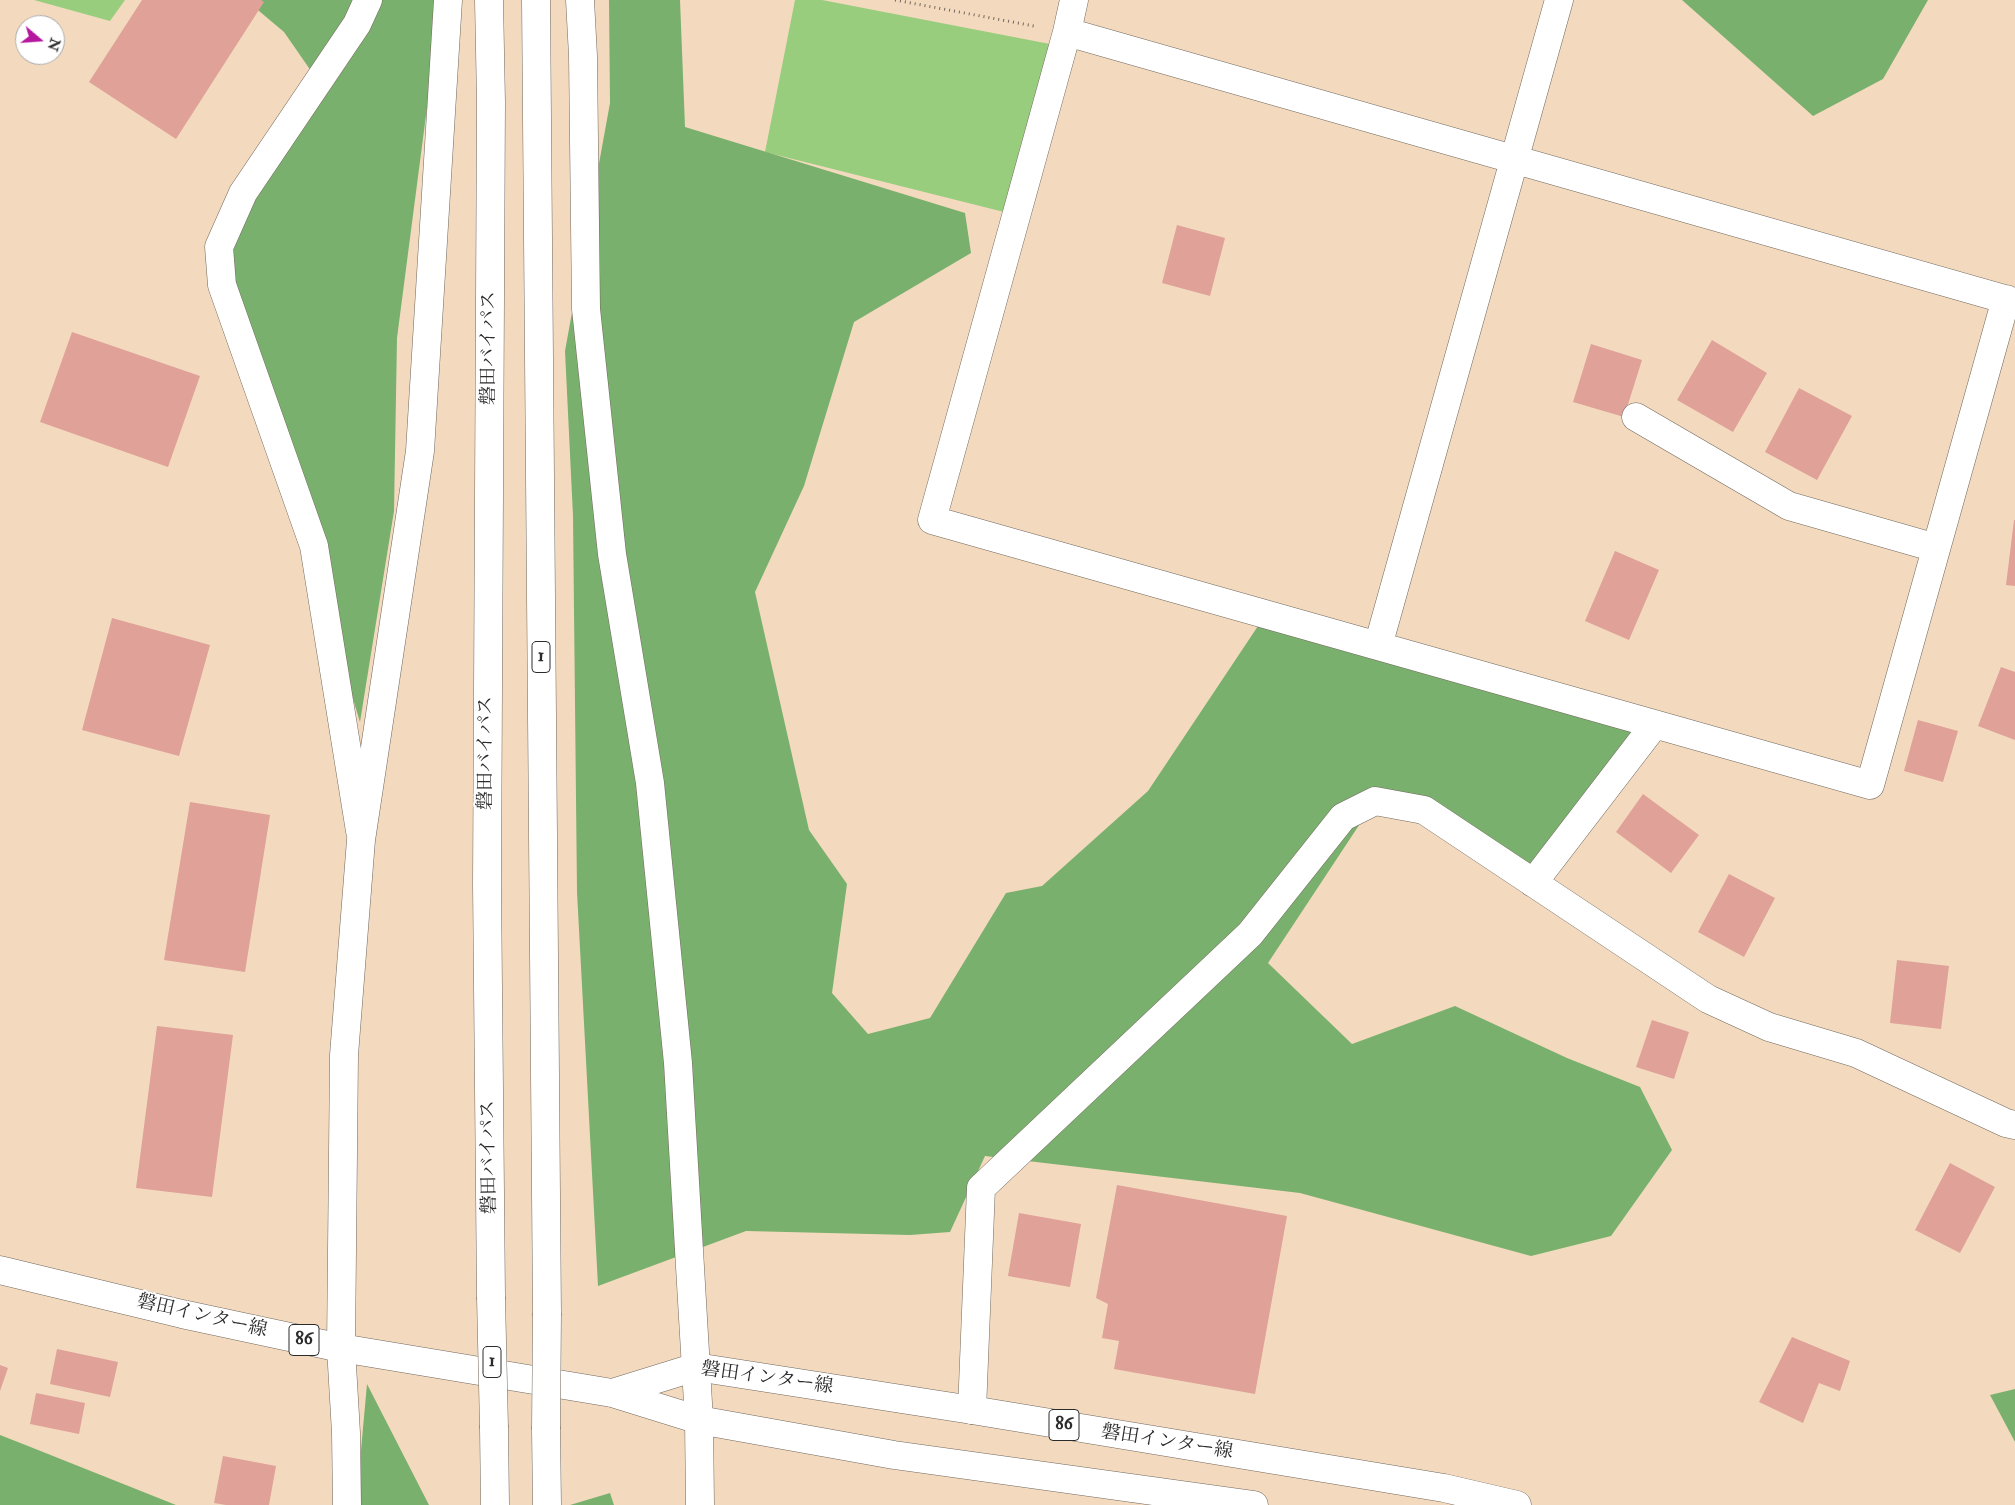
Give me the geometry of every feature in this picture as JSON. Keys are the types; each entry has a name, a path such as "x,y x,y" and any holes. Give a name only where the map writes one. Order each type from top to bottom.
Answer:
{"main road":[{"path":"361,840 314,546 222,285 219,247 243,192 357,24 368,0"},
{"path":"347,1505 346,1433 341,1348 344,1055 361,840 420,451 448,0"},
{"name":"磐田バイパス","path":"489,0 491,112 487,884 495,1505"},
{"name":"1","path":"536,0 547,1505"},
{"path":"580,0 586,309 612,554 652,802 678,1063 699,1420 700,1505"},
{"path":"1067,32 2011,301 1936,548 1870,785 932,520 1067,32 1074,0"},
{"path":"1378,646 1559,0"},
{"path":"1636,417 1789,506 1936,548"},
{"path":"1533,882 1655,724"},
{"path":"972,1410 981,1188 1250,934 1343,817 1375,801 1424,810 1708,998 1769,1027 1856,1054 2006,1123 2015,1125"},
{"name":"磐田インター線","path":"0,1270 182,1314 341,1348 612,1393 699,1420 894,1455 1188,1500 1254,1505"},
{"name":"磐田インター線","path":"612,1393 696,1367 972,1410 1444,1488 1517,1505"}],"path":[{"path":"895,0 1067,32"}],"green space":[{"path":"34,0 125,0 110,21"},
{"path":"246,0 441,0 397,338 394,511 360,722 262,397 231,308 234,213 318,81 284,32"},
{"path":"609,0 680,0 685,127 965,213 971,253 854,322 804,486 755,592 809,830 847,884 832,993 868,1034 930,1018 1006,893 1042,886 1148,791 1266,614 1655,724 1533,883 1424,810 1375,801 1268,963 1352,1044 1455,1006 1567,1058 1640,1087 1672,1150 1611,1236 1531,1256 1300,1193 985,1156 950,1232 910,1235 746,1231 598,1286 577,892 573,516 565,351 610,103"},
{"path":"795,0 822,0 1050,44 1008,213 765,152"},
{"path":"1682,0 1928,0 1883,79 1813,116"},
{"path":"367,1384 429,1505 356,1505"},
{"path":"2015,1389 2015,1442 1990,1395"},
{"path":"0,1435 28,1446 176,1505 0,1505"},
{"path":"610,1493 614,1505 570,1505"}],"building":[{"path":"142,0 261,0 264,2 176,139 89,82"},
{"path":"1177,225 1225,238 1210,296 1162,283"},
{"path":"72,332 200,376 168,467 40,422"},
{"path":"1712,340 1767,373 1733,432 1677,400"},
{"path":"1591,344 1642,360 1624,417 1573,402"},
{"path":"1799,388 1852,416 1817,480 1765,452"},
{"path":"2015,520 2015,586 2006,585"},
{"path":"1615,551 1659,570 1629,640 1585,621"},
{"path":"112,618 210,645 179,756 82,730"},
{"path":"2001,667 2015,672 2015,740 1978,726"},
{"path":"1918,720 1958,731 1943,782 1904,771"},
{"path":"1643,794 1699,835 1671,873 1616,832"},
{"path":"190,802 270,815 245,972 164,960"},
{"path":"1729,874 1775,898 1744,957 1698,932"},
{"path":"1897,960 1949,966 1941,1029 1890,1023"},
{"path":"1652,1020 1689,1032 1674,1079 1636,1067"},
{"path":"157,1026 233,1035 212,1197 136,1188"},
{"path":"1950,1163 1995,1187 1960,1253 1915,1230"},
{"path":"1117,1185 1287,1216 1255,1394 1114,1369 1119,1341 1102,1338 1108,1304 1096,1298"},
{"path":"1019,1213 1081,1224 1070,1287 1008,1276"},
{"path":"1792,1337 1850,1361 1840,1391 1819,1383 1803,1423 1759,1402"},
{"path":"57,1349 118,1362 110,1397 50,1384"},
{"path":"0,1365 8,1368 0,1391"},
{"path":"36,1393 85,1403 79,1434 30,1424"},
{"path":"223,1456 276,1466 269,1505 226,1505 214,1503"}]}
